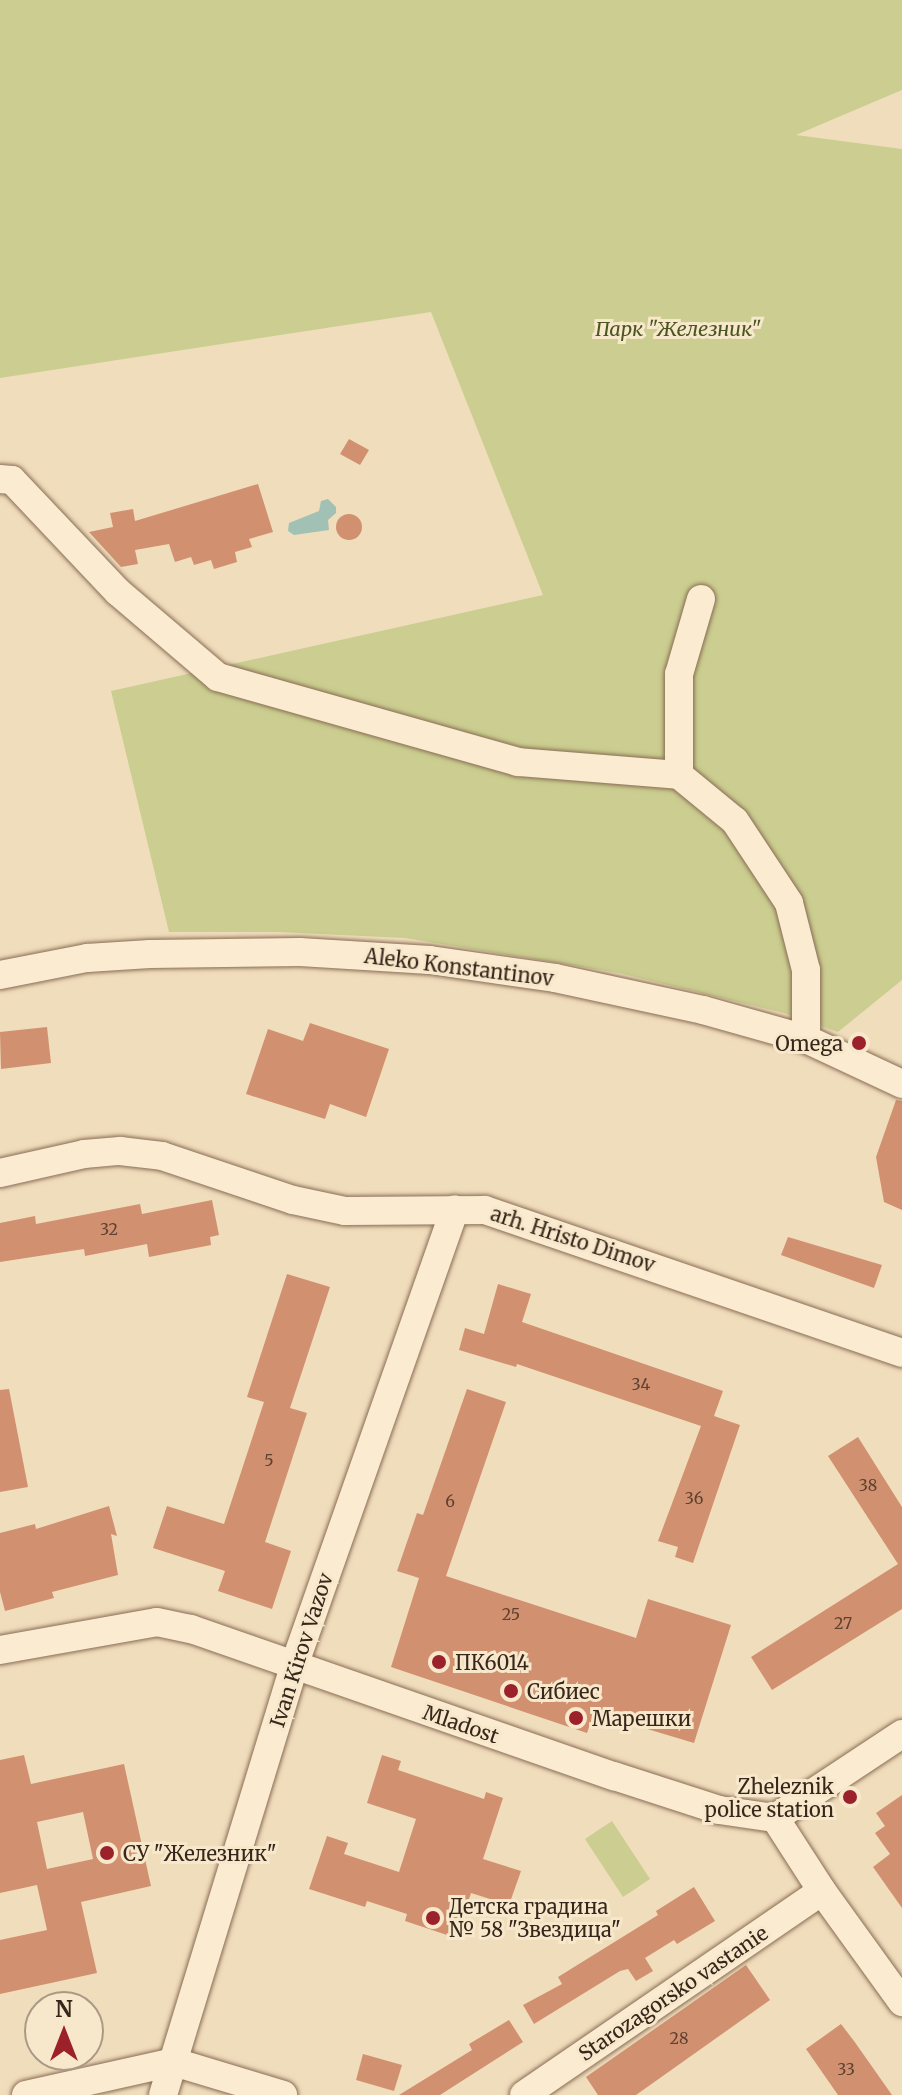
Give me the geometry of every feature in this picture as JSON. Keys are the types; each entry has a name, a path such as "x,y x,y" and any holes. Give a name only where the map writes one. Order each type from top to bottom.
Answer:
{"street":[{"path":"0,479 12,480 118,592 218,677 518,762 679,775 735,821 789,903 806,970 806,1039"},
{"path":"679,775 679,674 701,599"},
{"name":"Aleko Konstantinov","path":"0,975 87,958 150,954 370,955 491,968 625,992 806,1039 902,1084"},
{"name":"arh. Hristo Dimov","path":"0,1173 84,1154 120,1151 162,1156 293,1200 345,1211 485,1210 509,1215 902,1353"},
{"name":"Ivan Kirov Vazov","path":"163,2095 294,1666 455,1210"},
{"name":"Mladost","path":"0,1650 157,1622 191,1629 719,1810 775,1818"},
{"path":"902,1734 775,1818 822,1891 902,2002"},
{"name":"Starozagorsko vastanie","path":"524,2095 822,1891"},
{"path":"26,2095 174,2062 283,2095"}],"green space":[{"name":"Парк \"Железник\"","path":"0,0 902,0 902,90 796,135 902,149 902,980 838,1032 784,1013 619,973 405,938 278,932 169,932 111,691 543,595 431,312 0,378"},
{"path":"612,1821 650,1879 623,1897 585,1839"}],"shaded area":[{"path":"328,499 336,507 336,513 328,520 329,530 294,535 288,531 289,523 319,511 321,501"}],"building":[{"path":"349,439 369,450 360,465 340,454"},
{"path":"258,484 273,532 249,539 252,547 235,552 237,562 214,569 211,560 194,565 191,557 175,562 169,544 135,550 138,564 121,567 89,532 113,527 110,513 133,509 135,521"},
{"path":"349,514 358,518 362,527 358,536 349,540 340,536 336,527 340,518"},
{"path":"310,1023 389,1049 366,1117 330,1104 325,1119 246,1094 268,1029 303,1041"},
{"path":"47,1027 51,1063 1,1069 0,1032"},
{"path":"896,1100 902,1101 902,1210 884,1202 876,1157"},
{"path":"212,1200 219,1235 210,1237 211,1245 149,1257 147,1244 85,1256 84,1249 0,1262 0,1223 35,1216 36,1224 140,1204 142,1214"},
{"path":"788,1237 882,1265 874,1288 781,1255"},
{"path":"287,1274 330,1287 290,1408 307,1413 265,1542 291,1551 272,1609 218,1591 225,1571 153,1548 167,1506 224,1524 264,1402 247,1397"},
{"path":"498,1284 531,1294 522,1322 723,1391 714,1416 740,1425 693,1563 675,1557 678,1547 658,1541 701,1426 517,1364 516,1367 459,1350 465,1328 484,1334"},
{"path":"9,1389 28,1487 0,1492 0,1390"},
{"path":"467,1389 506,1402 446,1576 636,1638 648,1599 731,1625 694,1743 594,1713 587,1733 391,1667 419,1578 397,1571 417,1513 423,1515"},
{"path":"858,1437 902,1507 902,1609 772,1690 751,1657 898,1564 828,1456"},
{"path":"109,1506 117,1536 111,1534 118,1575 52,1592 54,1598 5,1611 0,1592 0,1533 35,1524 36,1529"},
{"path":"24,1755 31,1784 124,1764 151,1886 81,1902 97,1973 0,1994 0,1940 47,1930 37,1885 0,1893 0,1760","holes":["83,1812 93,1859 47,1869 37,1822"]},
{"path":"382,1755 401,1761 398,1770 484,1799 486,1792 503,1798 483,1859 521,1871 509,1905 471,1893 456,1938 405,1921 407,1914 367,1901 365,1907 309,1889 327,1836 348,1843 344,1854 399,1872 416,1819 367,1803"},
{"path":"902,1795 902,1908 873,1867 890,1854 875,1833 885,1826 876,1813"},
{"path":"694,1887 715,1921 677,1944 674,1940 645,1958 653,1971 636,1981 628,1969 620,1971 534,2024 523,2005 562,1984 558,1977 658,1915 656,1911"},
{"path":"746,1965 770,2000 636,2095 598,2095 586,2077"},
{"path":"509,2020 523,2042 440,2095 399,2095 472,2050 469,2044"},
{"path":"841,2024 892,2095 838,2095 806,2049"},
{"path":"363,2054 402,2065 394,2091 356,2080"}],"place":[{"name":"Omega","path":"859,1043"},
{"name":"ПК6014","path":"439,1662"},
{"name":"Сибиес","path":"511,1691"},
{"name":"Марешки","path":"576,1718"},
{"name":"Zheleznik police station","path":"850,1797"},
{"name":"СУ \"Железник\"","path":"107,1853"},
{"name":"Детска градина № 58 \"Звездица\"","path":"433,1918"}]}
